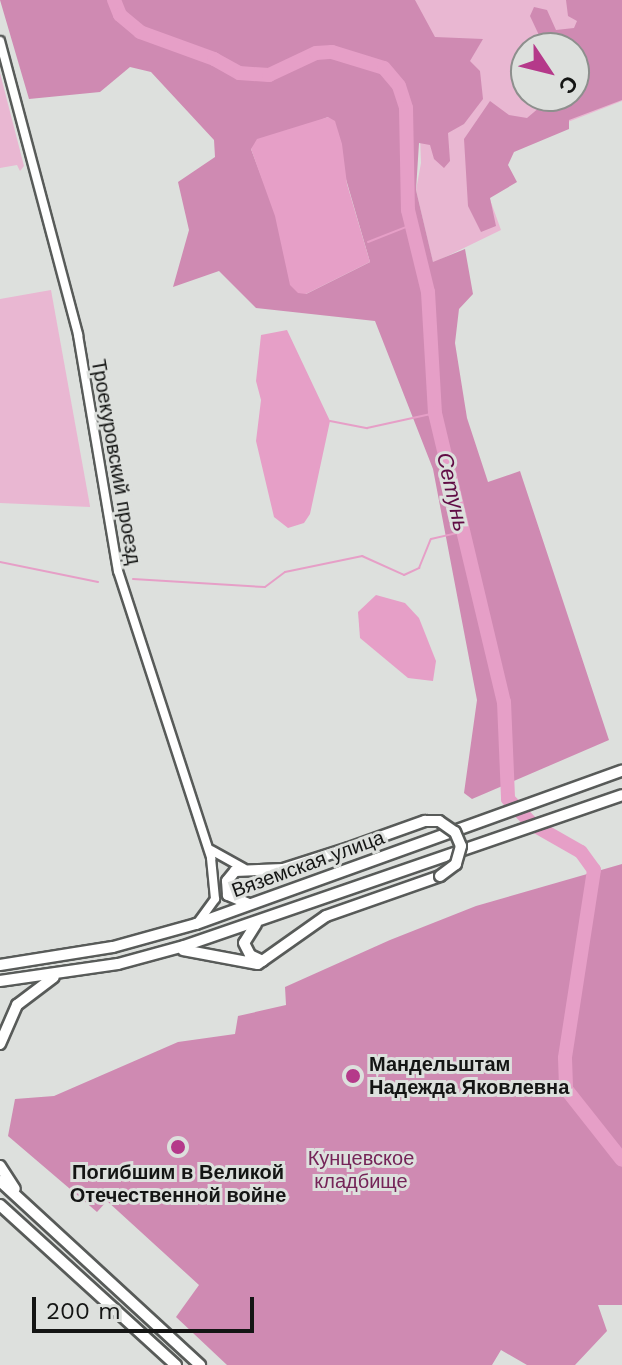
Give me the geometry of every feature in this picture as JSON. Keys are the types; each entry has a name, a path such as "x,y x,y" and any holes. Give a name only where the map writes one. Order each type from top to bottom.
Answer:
{"main road":[{"name":"Вяземская улица","path":"0,965 113,947 196,924 622,771"},
{"name":"Вяземская улица","path":"0,981 69,971 169,950 622,795"},
{"path":"169,950 265,961 326,916 440,876 456,864 461,846 452,828 439,821 425,821 283,869 239,870 228,895 255,903"},
{"path":"261,921 244,943 250,955 265,961"},
{"path":"0,1044 6,1023 28,992 69,971"},
{"path":"0,1166 28,1207"},
{"path":"0,1181 200,1365"},
{"path":"0,1205 176,1365"}],"street":[{"name":"Троекуровский проезд","path":"0,41 78,335 118,571 211,858 215,899"},
{"path":"206,843 219,858 239,870"},
{"path":"211,858 220,867 239,870"},
{"path":"211,858 228,895"},
{"path":"196,924 222,884 239,870"}],"shaded area":[{"path":"415,0 622,0 622,101 475,158 501,230 433,263 416,190 421,163"},
{"path":"0,73 24,166 20,171 17,165 0,168"},
{"path":"328,117 335,121 342,144 347,184 370,262 306,294 298,293 290,285 275,216 251,149 257,139"},
{"path":"51,290 90,507 0,503 0,299"},
{"path":"287,330 330,421 310,514 304,523 288,528 274,517 256,441 261,400 256,381 261,335"},
{"path":"376,595 405,603 419,618 436,661 433,681 408,678 360,638 358,612"}],"green space":[{"path":"0,0 415,0 435,37 483,39 470,61 480,71 483,99 464,124 448,133 450,161 444,168 434,159 430,145 419,143 416,190 433,262 465,249 473,294 459,309 455,343 467,418 488,482 520,471 609,740 472,799 464,793 477,700 433,469 375,321 256,308 219,271 173,287 189,230 178,182 215,157 214,140 151,72 130,67 100,92 29,99","holes":["328,117 370,262 306,294 251,149"]},
{"path":"566,0 622,0 622,100 569,120 569,129 514,152 508,165 517,182 490,198 496,226 481,232 468,206 464,139 490,101 509,115 527,118 534,112 590,112 590,32 538,32 530,16 534,7 547,10 556,30 574,28 577,21 568,16"},
{"name":"Кунцевское кладбище","path":"622,864 622,1305 598,1305 607,1331 575,1365 527,1365 501,1350 492,1365 227,1365 176,1317 199,1285 107,1201 97,1212 8,1136 15,1099 54,1096 178,1042 235,1034 238,1016 286,1005 285,987 390,940 476,906"}],"waterway":[{"name":"Сетунь","path":"114,0 120,15 140,32 214,59 239,73 269,75 316,53 332,52 384,68 399,86 406,108 408,210 428,292 435,413 504,702 508,799 532,824 581,852 594,870 565,1058 566,1089 622,1160"},
{"path":"368,242 411,225"},
{"path":"330,421 367,428 435,413"},
{"path":"133,579 265,587 285,572 362,556 404,575 419,568 431,539 465,531"},
{"path":"0,562 98,582"}],"place":[{"name":"Мандельштам Надежда Яковлевна","path":"353,1076"},
{"name":"Погибшим в Великой Отечественной войне","path":"178,1147"}]}
